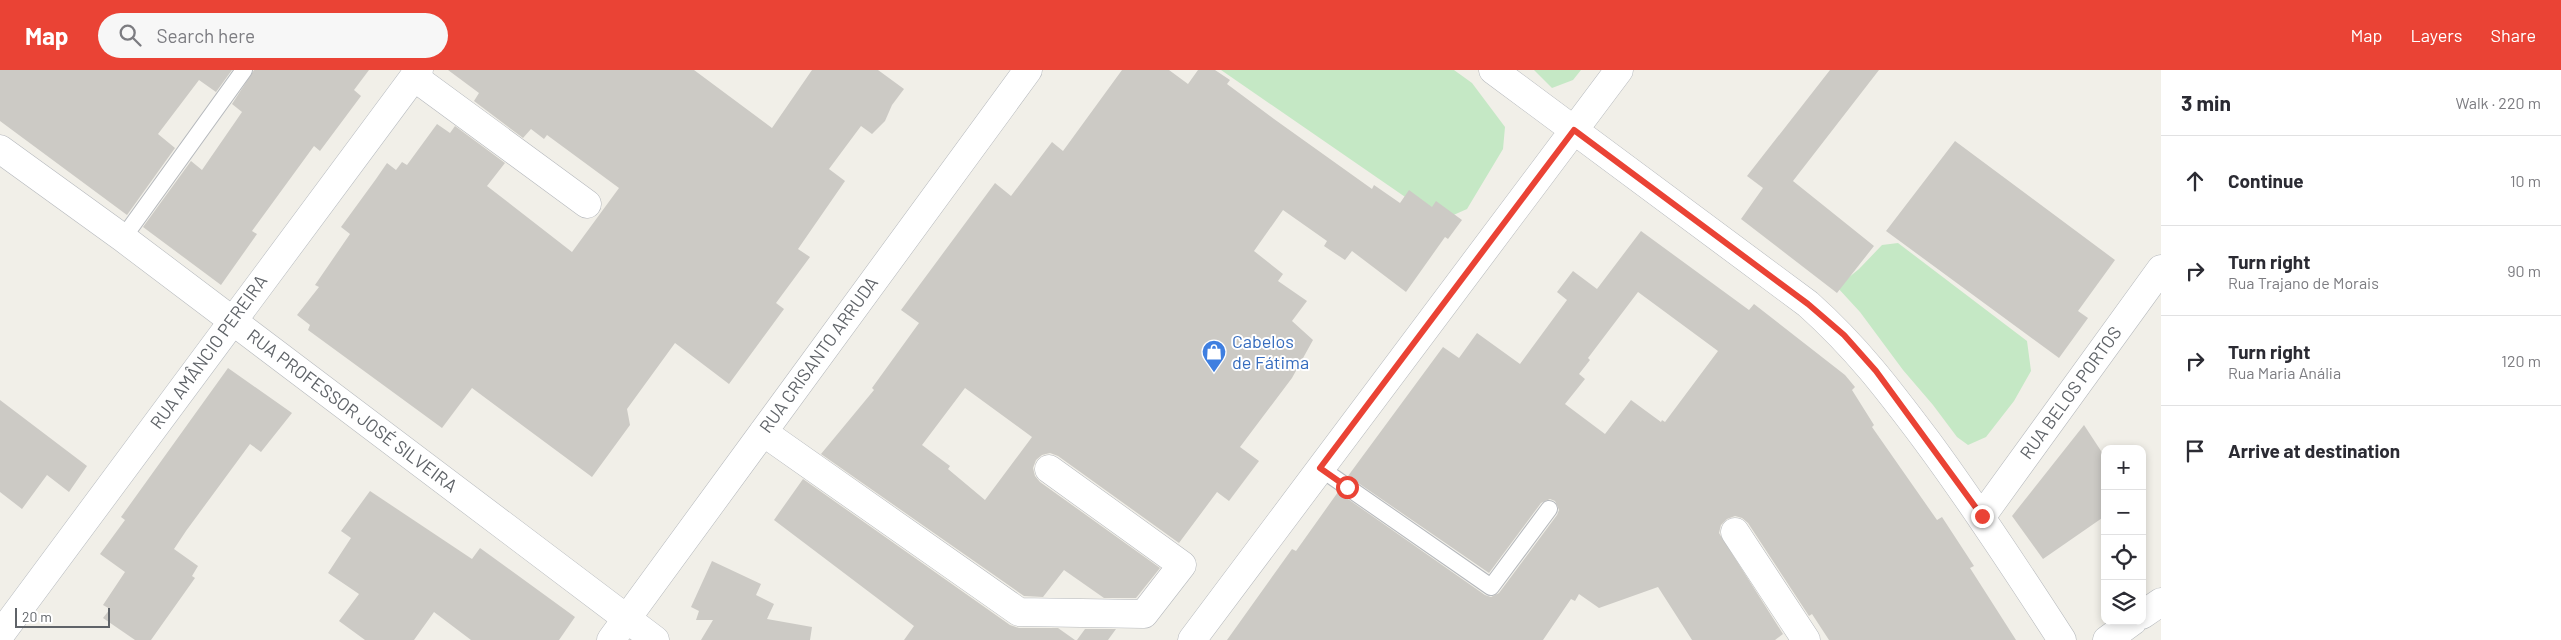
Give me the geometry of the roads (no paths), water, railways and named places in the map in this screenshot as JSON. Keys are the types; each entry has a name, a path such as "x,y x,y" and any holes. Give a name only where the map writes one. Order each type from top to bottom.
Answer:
{"street":[{"name":"RUA CRISANTO ARRUDA","path":"618,630 1028,70"},
{"path":"1493,70 1808,304 1844,335 1876,371 1982,516 2062,640"},
{"path":"1192,640 1619,70"},
{"path":"416,74 587,204"},
{"name":"RUA AMÂNCIO PEREIRA","path":"0,635 416,74"},
{"name":"RUA PROFESSOR JOSÉ SILVEIRA","path":"0,149 232,320 618,630 655,640"},
{"name":"RUA BELOS PORTOS","path":"1982,516 2161,270"},
{"path":"763,432 1019,612 1144,614 1182,565 1049,469"},
{"path":"1735,532 1806,640"},
{"path":"2146,612 2161,602"},
{"path":"2107,640 2128,625"}],"lane":[{"path":"123,238 244,70"},
{"path":"1320,468 1490,587 1549,510"}],"place":[{"name":"Cabelos de Fátima","path":"1214,373"}]}
